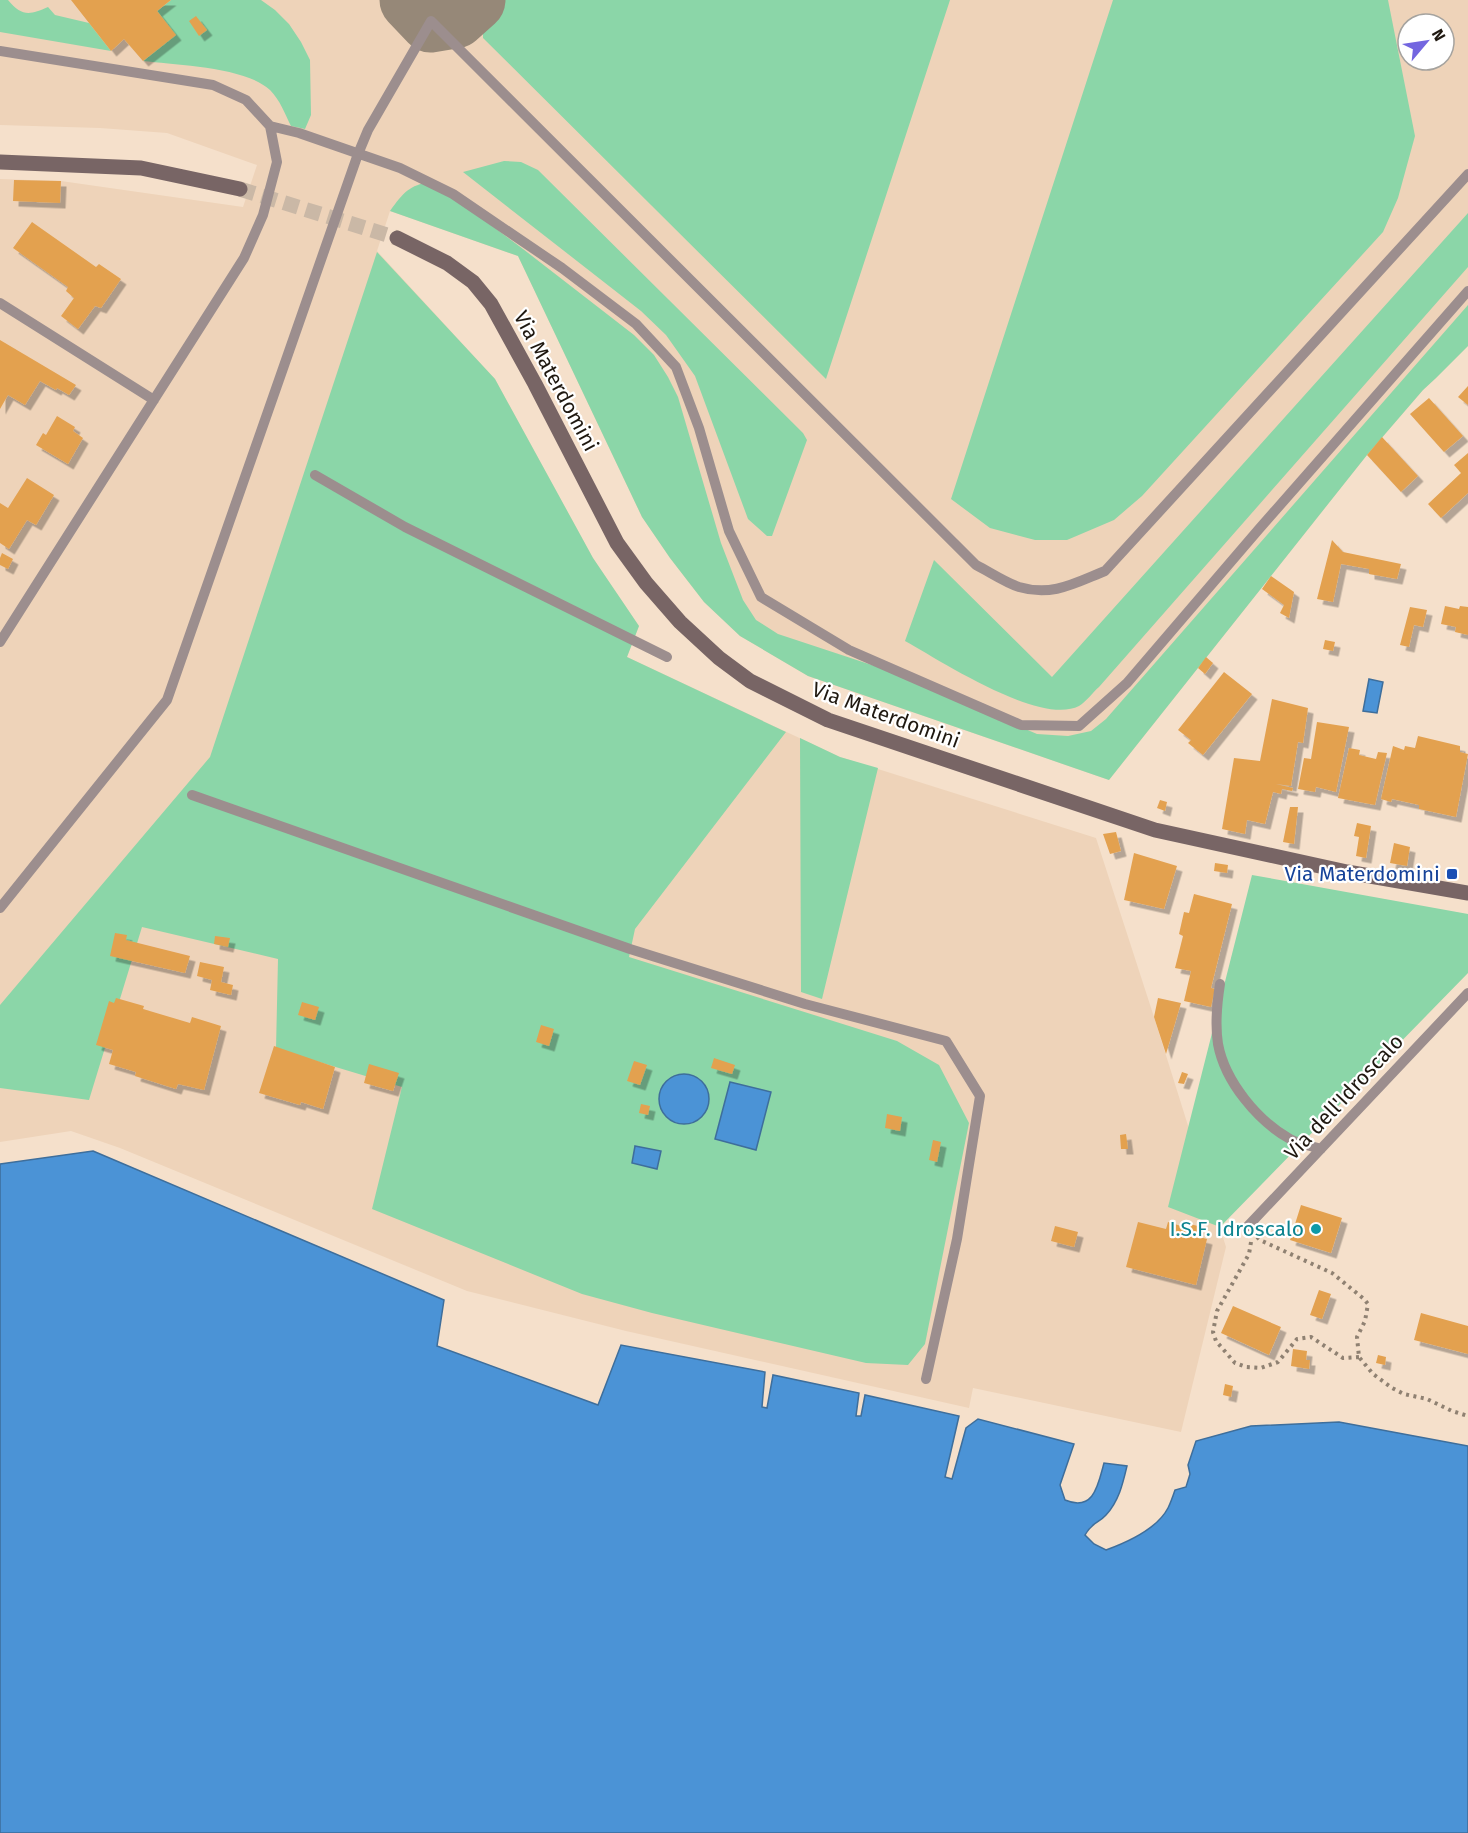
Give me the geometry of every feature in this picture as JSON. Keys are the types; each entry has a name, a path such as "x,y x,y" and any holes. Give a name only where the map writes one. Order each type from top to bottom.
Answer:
{"street":[{"path":"0,162 141,168 240,189"},
{"name":"Via Materdomini","path":"397,238 447,263 473,282 491,304 617,543 646,583 680,622 719,658 750,681 828,720 1155,830 1347,872 1468,893"}],"lane":[{"path":"0,908 168,700 358,154 368,130 431,21 976,565 1018,586 1044,592 1067,587 1105,571 1468,174"},
{"path":"0,51 213,85 246,100 270,126 277,162 262,215 244,258 0,642"},
{"path":"270,126 299,133 400,168 453,194 562,268 636,324 676,367 699,428 729,531 761,597 849,650 1021,725 1079,726 1127,683 1258,529 1468,291"},
{"path":"0,303 154,400"},
{"path":"315,475 405,527 667,657"},
{"path":"192,795 630,950 805,1004 946,1041 980,1096 957,1239 926,1379"},
{"path":"1220,984 1217,1003 1218,1044 1228,1071 1241,1095 1260,1117 1291,1139 1322,1149"},
{"name":"Via dell'Idroscalo","path":"1248,1226 1468,993"}],"path":[{"path":"1359,1357 1343,1358 1311,1337 1297,1339 1278,1362 1262,1368 1246,1367 1235,1363 1216,1341 1212,1332 1217,1311 1249,1254 1253,1232 1260,1240 1332,1273 1364,1299 1368,1304 1365,1321 1357,1337 1359,1357 1373,1374 1404,1394 1427,1399 1468,1416"}],"shaded area":[{"path":"0,0 1468,0 1468,346 1423,390 1367,455 1109,780 808,676 740,636 704,602 642,517 518,256 390,211 377,251 495,379 593,558 639,626 627,657 840,757 1096,838 1226,1247 1181,1432 973,1388 969,1408 626,1331 467,1291 120,1148 71,1131 0,1142 0,179 61,181 243,207 257,165 167,133 0,125"}],"green space":[{"path":"0,0 8,0 22,12 31,13 48,7 55,15 89,23 111,51 0,32"},
{"path":"171,0 261,0 275,10 289,24 310,60 311,115 305,129 291,126 277,98 270,90 245,76 210,68 143,61 175,35 157,11"},
{"path":"504,0 950,0 826,379 483,38 483,18"},
{"path":"1113,0 1388,0 1396,40 1396,72 1402,72 1415,136 1398,198 1383,232 1142,496 1114,520 1067,540 1035,540 990,528 951,499"},
{"path":"504,161 521,162 538,170 803,433 807,440 772,536 767,536 748,519 695,376 666,335 641,311 463,172"},
{"path":"432,181 634,335 654,355 678,397 721,543 743,600 756,620 778,634 893,672 1037,734 1068,736 1091,731 1106,719 1468,305 1468,346 1423,390 1367,455 1109,780 808,676 740,636 704,602 642,517 518,256 390,211 407,191 417,185"},
{"path":"1468,213 1468,267 1082,704 1062,710 1040,707 1016,699 966,676 905,641 934,560 1052,677"},
{"path":"377,252 495,379 593,558 639,626 627,657 786,732 635,929 629,957 897,1041 939,1065 969,1123 925,1344 908,1365 866,1363 652,1313 582,1294 372,1209 402,1087 276,1049 278,959 142,927 89,1100 0,1088 0,1005 210,757"},
{"path":"800,738 840,757 878,768 822,999 801,992"},
{"path":"1252,875 1468,914 1468,973 1220,1227 1168,1207"}],"water":[{"path":"1369,679 1383,682 1377,713 1363,711"},
{"path":"679,1074 689,1074 702,1081 709,1094 709,1104 702,1117 689,1124 679,1124 670,1120 663,1113 659,1104 659,1094 663,1085 670,1078"},
{"path":"730,1082 771,1092 756,1150 715,1139"},
{"path":"635,1146 661,1151 657,1169 632,1163"},
{"path":"93,1151 444,1300 437,1346 598,1405 621,1345 765,1372 762,1407 767,1408 773,1375 859,1393 856,1416 861,1416 865,1395 959,1416 945,1477 952,1479 966,1428 978,1419 1074,1444 1060,1485 1065,1500 1075,1503 1089,1499 1097,1488 1104,1463 1127,1466 1114,1504 1085,1535 1094,1544 1106,1550 1141,1534 1163,1516 1175,1490 1186,1487 1190,1474 1188,1465 1196,1441 1251,1426 1339,1422 1468,1446 1468,1833 0,1833 0,1164"}],"building":[{"path":"71,0 171,0 157,11 176,35 143,61 124,39 111,51"},
{"path":"196,16 207,30 199,36 189,21"},
{"path":"14,180 61,181 60,203 13,201"},
{"path":"32,222 96,267 99,264 121,279 101,308 95,306 78,329 61,316 74,298 66,291 68,287 13,248"},
{"path":"0,340 76,385 69,395 40,381 25,405 8,395 0,409"},
{"path":"1468,386 1468,405 1458,397"},
{"path":"1429,398 1463,436 1444,452 1410,414"},
{"path":"57,416 75,427 73,431 83,438 68,464 36,445 43,433 46,435"},
{"path":"1382,437 1418,476 1401,492 1367,455"},
{"path":"1468,453 1468,493 1441,518 1428,504 1461,473 1454,465"},
{"path":"27,478 54,495 36,525 27,520 9,549 0,543 0,503 8,508"},
{"path":"1332,540 1343,552 1401,564 1397,579 1369,574 1369,569 1341,564 1333,602 1317,599"},
{"path":"2,553 13,559 8,569 0,565"},
{"path":"1271,576 1294,592 1289,618 1280,613 1284,605 1262,589"},
{"path":"1445,606 1459,609 1460,606 1468,607 1468,635 1455,632 1456,627 1441,624"},
{"path":"1410,607 1427,610 1423,627 1414,625 1409,647 1400,645"},
{"path":"1325,640 1335,642 1333,651 1323,649"},
{"path":"1206,657 1213,663 1205,674 1198,668"},
{"path":"1224,672 1252,694 1203,755 1188,743 1191,740 1178,730"},
{"path":"1272,699 1308,708 1303,743 1298,742 1291,786 1276,784 1293,788 1292,791 1282,789 1281,794 1273,792 1265,824 1247,820 1245,834 1222,829 1234,758 1260,761"},
{"path":"1317,722 1349,727 1336,792 1316,787 1315,792 1298,789 1304,758 1311,759"},
{"path":"1418,736 1460,746 1460,752 1468,754 1456,817 1419,809 1419,805 1381,799 1393,746 1404,750 1405,746 1415,748"},
{"path":"1349,748 1360,750 1359,755 1376,759 1378,752 1387,753 1375,805 1338,798"},
{"path":"1160,800 1167,802 1165,811 1157,808"},
{"path":"1290,807 1298,807 1294,844 1283,842"},
{"path":"1357,823 1371,826 1366,858 1356,856 1359,837 1354,836"},
{"path":"1116,832 1121,851 1110,854 1103,834"},
{"path":"1394,843 1410,847 1407,866 1390,863"},
{"path":"1134,853 1177,866 1164,909 1124,900"},
{"path":"1215,863 1228,865 1227,873 1214,871"},
{"path":"1194,894 1232,904 1211,988 1215,989 1211,1007 1184,1001 1191,971 1175,968 1183,936 1179,934 1184,912 1189,913"},
{"path":"115,933 127,935 126,940 190,956 185,973 110,956"},
{"path":"215,936 230,938 228,947 214,944"},
{"path":"200,962 224,967 221,982 233,985 231,995 210,990 212,980 197,976"},
{"path":"116,998 190,1023 192,1017 221,1026 204,1090 178,1084 176,1089 135,1076 136,1072 109,1064 113,1050 96,1045 109,1001 114,1003"},
{"path":"1158,998 1181,1003 1166,1054 1154,1017"},
{"path":"302,1002 319,1007 315,1020 298,1015"},
{"path":"541,1025 554,1029 549,1046 536,1042"},
{"path":"274,1046 335,1067 323,1109 259,1093"},
{"path":"714,1058 735,1065 732,1074 711,1068"},
{"path":"634,1061 647,1065 640,1085 627,1081"},
{"path":"369,1064 399,1073 393,1091 364,1083"},
{"path":"1182,1072 1188,1074 1184,1084 1178,1083"},
{"path":"641,1104 650,1106 648,1115 639,1113"},
{"path":"887,1114 902,1117 900,1131 885,1128"},
{"path":"1126,1134 1128,1149 1121,1149 1120,1135"},
{"path":"933,1140 941,1142 937,1162 929,1160"},
{"name":"I.S.F. Idroscalo","path":"1301,1205 1342,1218 1331,1253 1290,1240"},
{"path":"1138,1222 1166,1229 1168,1222 1181,1226 1181,1222 1198,1226 1196,1236 1207,1239 1196,1285 1126,1267"},
{"path":"1055,1226 1078,1232 1074,1247 1051,1241"},
{"path":"1319,1290 1331,1294 1322,1319 1310,1315"},
{"path":"1233,1306 1281,1327 1269,1355 1221,1333"},
{"path":"1421,1313 1468,1326 1468,1354 1414,1340"},
{"path":"1293,1349 1307,1351 1306,1360 1310,1360 1309,1369 1291,1366"},
{"path":"1378,1355 1386,1357 1385,1365 1376,1363"},
{"path":"1225,1384 1233,1386 1231,1397 1223,1395"}],"taxiway":[{"path":"411,0 431,21 455,17 474,0"}],"tunnel":[{"path":"240,189 397,238"}],"place":[{"name":"Via Materdomini","path":"1452,874"},
{"name":"I.S.F. Idroscalo","path":"1316,1229"}]}
